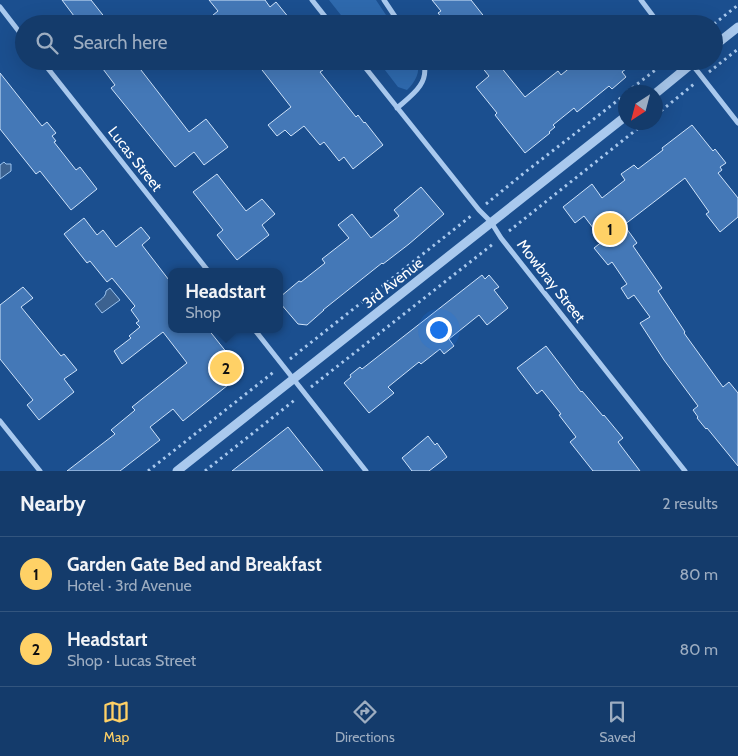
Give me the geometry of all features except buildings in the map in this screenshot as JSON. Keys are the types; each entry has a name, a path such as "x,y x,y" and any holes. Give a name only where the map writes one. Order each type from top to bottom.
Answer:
{"street":[{"path":"312,0 324,15"},
{"path":"384,0 394,15"},
{"path":"641,0 653,15"},
{"path":"0,7 15,26"},
{"path":"723,39 738,27"},
{"name":"Lucas Street","path":"49,70 206,268"},
{"name":"Mowbray Street","path":"367,70 490,222 685,471"},
{"path":"397,108 418,89 422,83 425,70"},
{"path":"663,87 683,70"},
{"path":"698,70 738,123"},
{"name":"3rd Avenue","path":"177,471 618,122"},
{"path":"257,333 366,471"},
{"path":"0,421 40,471"}],"path":[{"path":"723,17 738,5"},
{"path":"636,85 655,70"},
{"path":"148,471 618,99"},
{"path":"205,471 636,130"}],"shaded area":[{"path":"329,0 376,0 386,15 341,15"},
{"path":"385,70 418,70 416,77 407,90 398,87"},
{"path":"4,162 11,164 11,171 0,179 0,165"},
{"path":"110,288 120,300 102,313 95,304 104,297 106,291"}],"place":[{"name":"Garden Gate Bed and Breakfast","path":"610,229"},
{"name":"Headstart","path":"226,368"}]}
